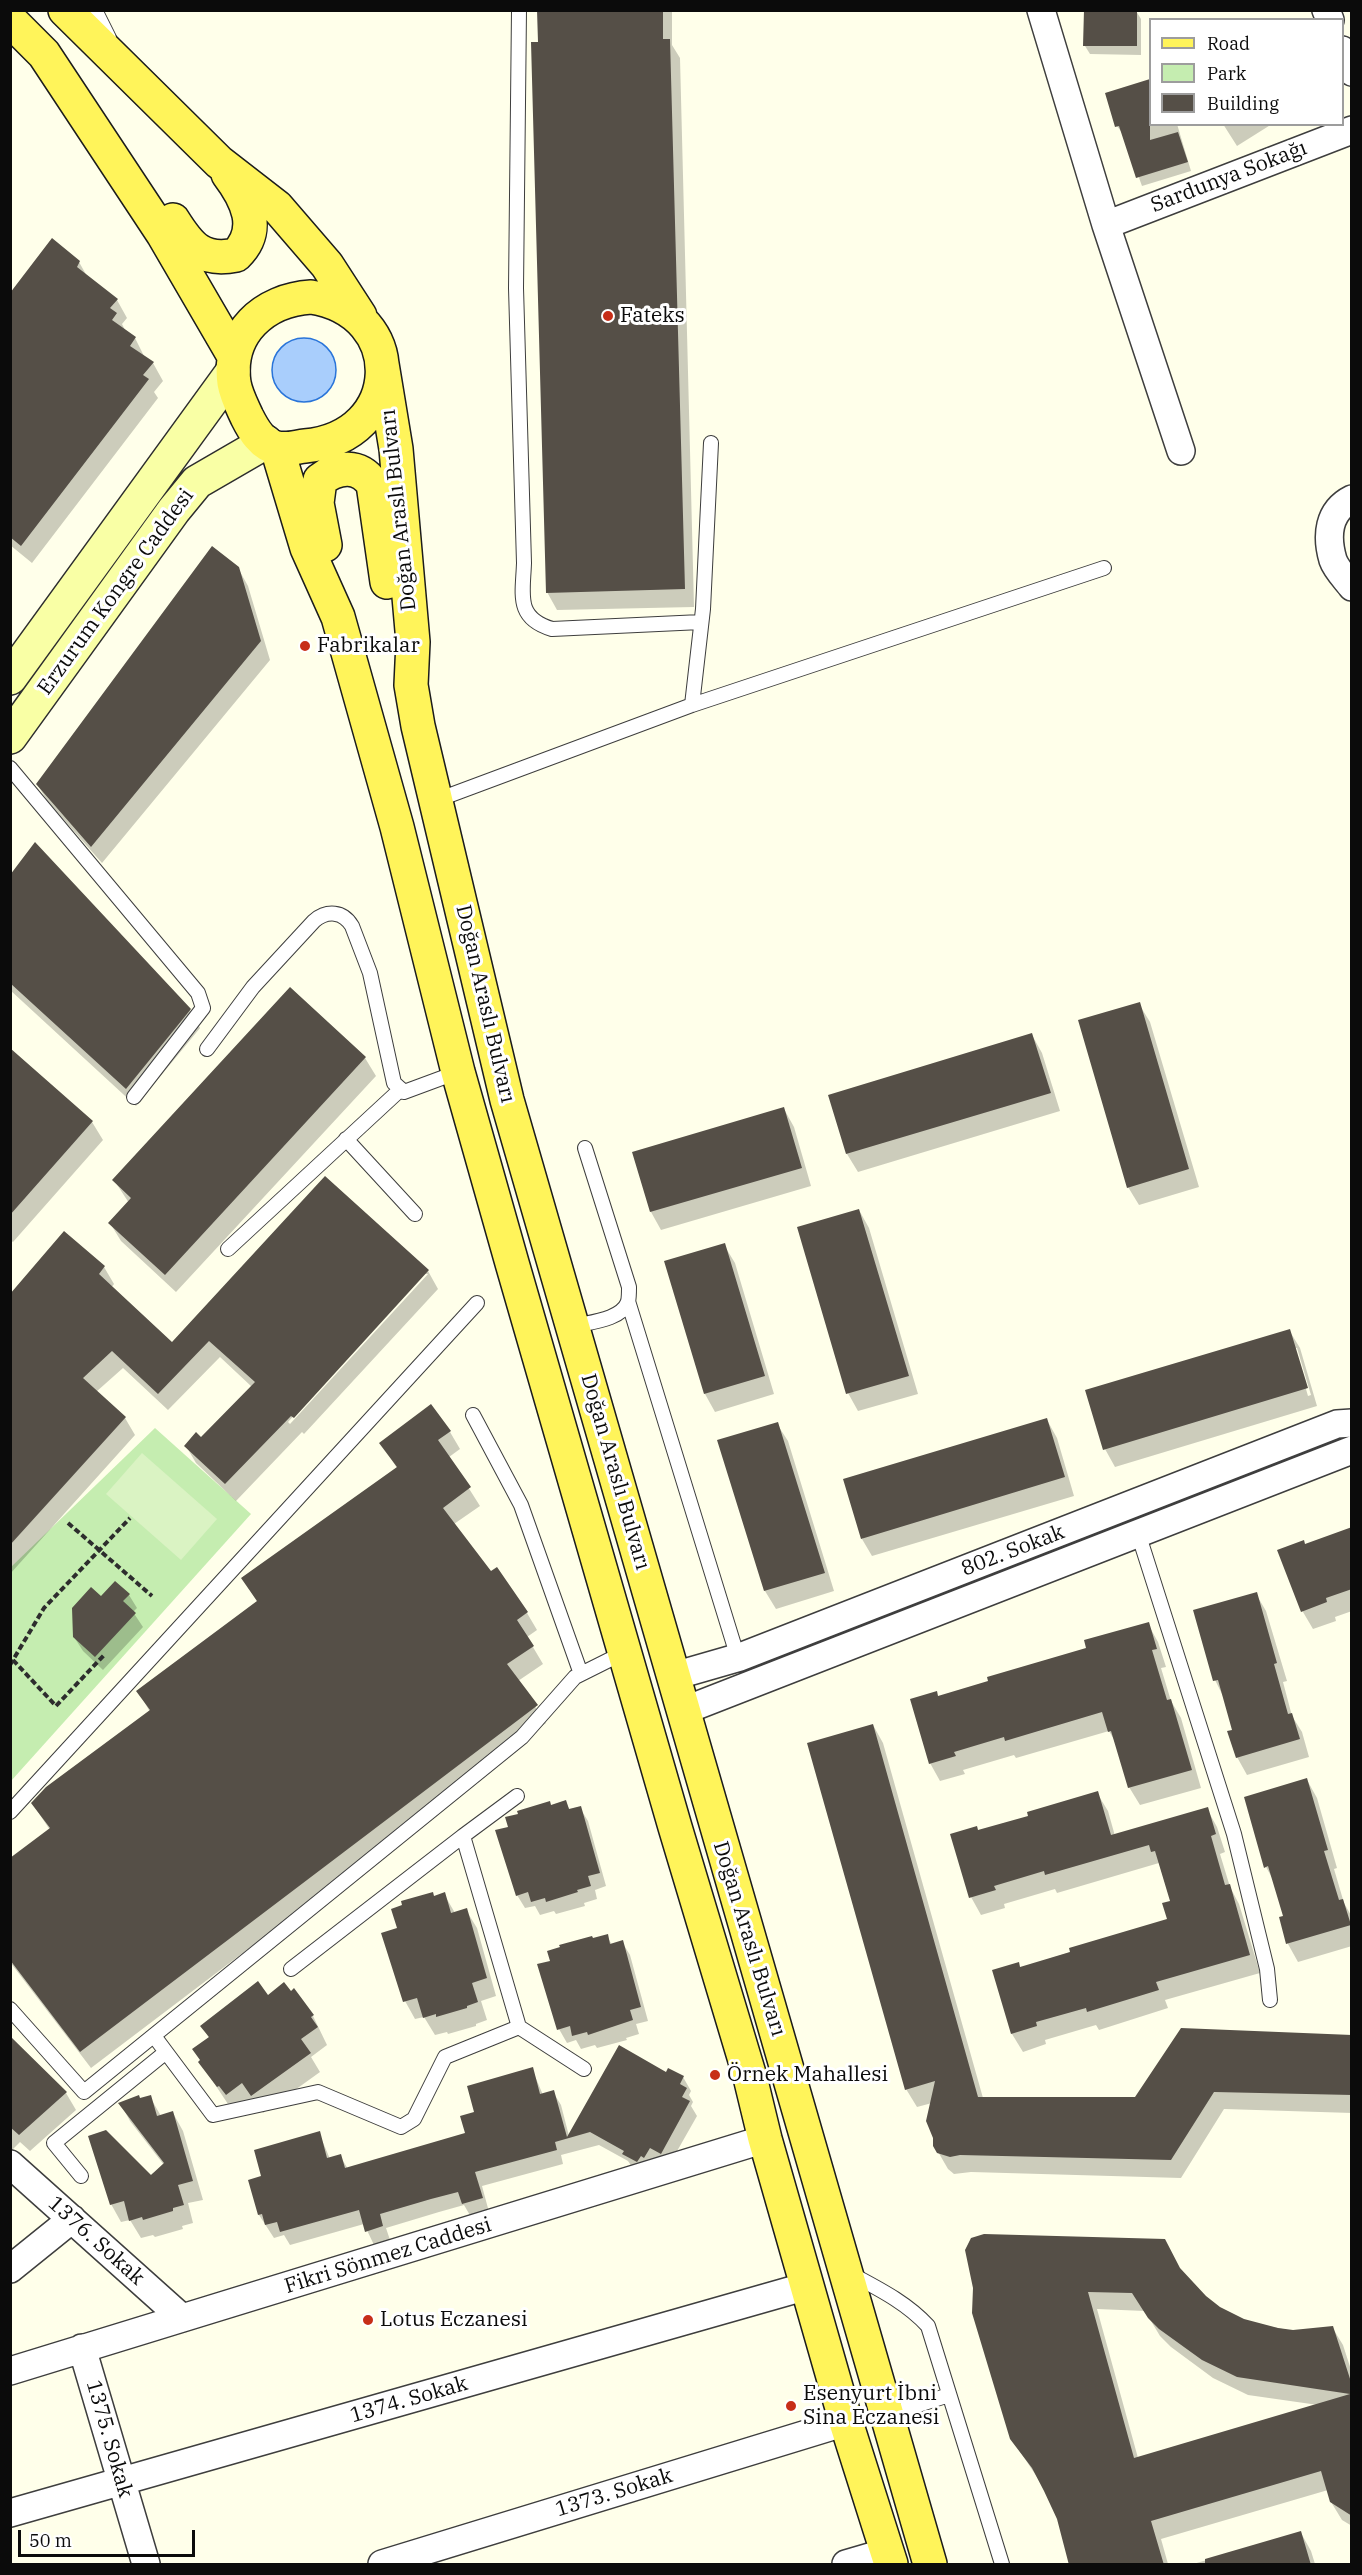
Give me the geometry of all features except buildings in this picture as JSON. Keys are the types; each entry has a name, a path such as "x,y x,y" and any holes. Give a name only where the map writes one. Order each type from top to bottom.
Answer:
{"main road":[{"path":"65,10 219,162 277,207 327,265 364,323 379,349 382,364 380,392 367,417 357,428 332,442 271,445 258,435 238,399 234,364 239,342 251,324 268,308 282,302 311,297 327,300 353,312 364,323"},
{"path":"10,20 97,107 128,148 192,246 203,255 220,258 236,255 242,249 249,235 251,219 244,199 219,162"},
{"path":"44,54 163,234 234,364"},
{"name":"Erzurum Kongre Caddesi","path":"10,678 234,364"},
{"name":"Doğan Araslı Bulvarı","path":"382,364 397,460 413,642 411,685 418,726 507,1100 930,2565"},
{"name":"Erzurum Kongre Caddesi","path":"10,737 174,510 197,482 271,445"},
{"name":"Doğan Araslı Bulvarı","path":"271,445 308,548 338,617 397,827 459,1072 625,1652 750,2077 765,2139 846,2422 889,2558"},
{"path":"338,617 317,503 318,491 320,480 329,473 355,468 367,474 374,484 398,652 411,685"}],"street":[{"path":"1041,10 1106,225 1181,451"},
{"path":"1344,54 1352,72"},
{"name":"Sardunya Sokağı","path":"1106,225 1352,130"},
{"path":"1352,499 1340,504 1329,525 1333,561 1352,587"},
{"name":"802. Sokak","path":"674,1676 738,1658 1337,1424 1352,1423"},
{"name":"802. Sokak","path":"683,1711 1352,1450"},
{"name":"Fikri Sönmez Caddesi","path":"10,2371 492,2225 765,2139"},
{"name":"1376. Sokak","path":"10,2164 182,2318"},
{"path":"10,2269 72,2219"},
{"name":"1374. Sokak","path":"10,2513 807,2286"},
{"name":"1375. Sokak","path":"82,2348 146,2565"},
{"name":"1373. Sokak","path":"382,2565 846,2422"},
{"path":"846,2565 889,2558"}],"lane":[{"path":"95,10 129,74"},
{"path":"519,10 516,288 524,563 522,605 534,622 552,629 701,622"},
{"path":"692,705 701,622 711,443"},
{"path":"437,800 692,705 1104,568"},
{"path":"10,768 198,993 203,1008 134,1097"},
{"path":"207,1049 253,987 314,921 320,916 335,913 348,920 352,926 370,973 394,1083 404,1092 459,1072"},
{"path":"228,1249 400,1089"},
{"path":"346,1139 415,1214"},
{"path":"585,1148 629,1287 628,1301 738,1658"},
{"path":"574,1326 608,1317 622,1310 628,1301"},
{"path":"10,1812 477,1303"},
{"path":"473,1415 521,1505 581,1674"},
{"path":"1138,1533 1234,1834 1267,1969 1270,2000"},
{"path":"10,2009 84,2092 522,1737 575,1677 625,1652"},
{"path":"291,1969 517,1796"},
{"path":"463,1836 519,2027 584,2069"},
{"path":"154,2036 213,2115 318,2092 400,2127 414,2119 445,2057 519,2027"},
{"path":"81,2176 54,2143 166,2052"},
{"path":"845,2271 897,2300 919,2316 928,2326 1002,2565"},
{"path":"887,2415 949,2395"}],"path":[{"path":"105,1654 56,1706 12,1663 44,1608 130,1518"},
{"path":"68,1523 152,1596"}],"green space":[{"path":"155,1428 251,1514 11,1781 11,1567"},
{"path":"142,1453 217,1519 181,1560 106,1494"}],"water":[{"path":"304,338 316,340 327,347 334,358 336,370 334,382 327,393 316,400 304,402 292,400 281,393 274,382 272,370 274,358 281,347 292,340"}],"place":[{"name":"Fateks","path":"608,316"},
{"name":"Fabrikalar","path":"305,646"},
{"name":"Örnek Mahallesi","path":"715,2075"},
{"name":"Lotus Eczanesi","path":"368,2320"},
{"name":"Esenyurt İbni Sina Eczanesi","path":"791,2406"}]}
